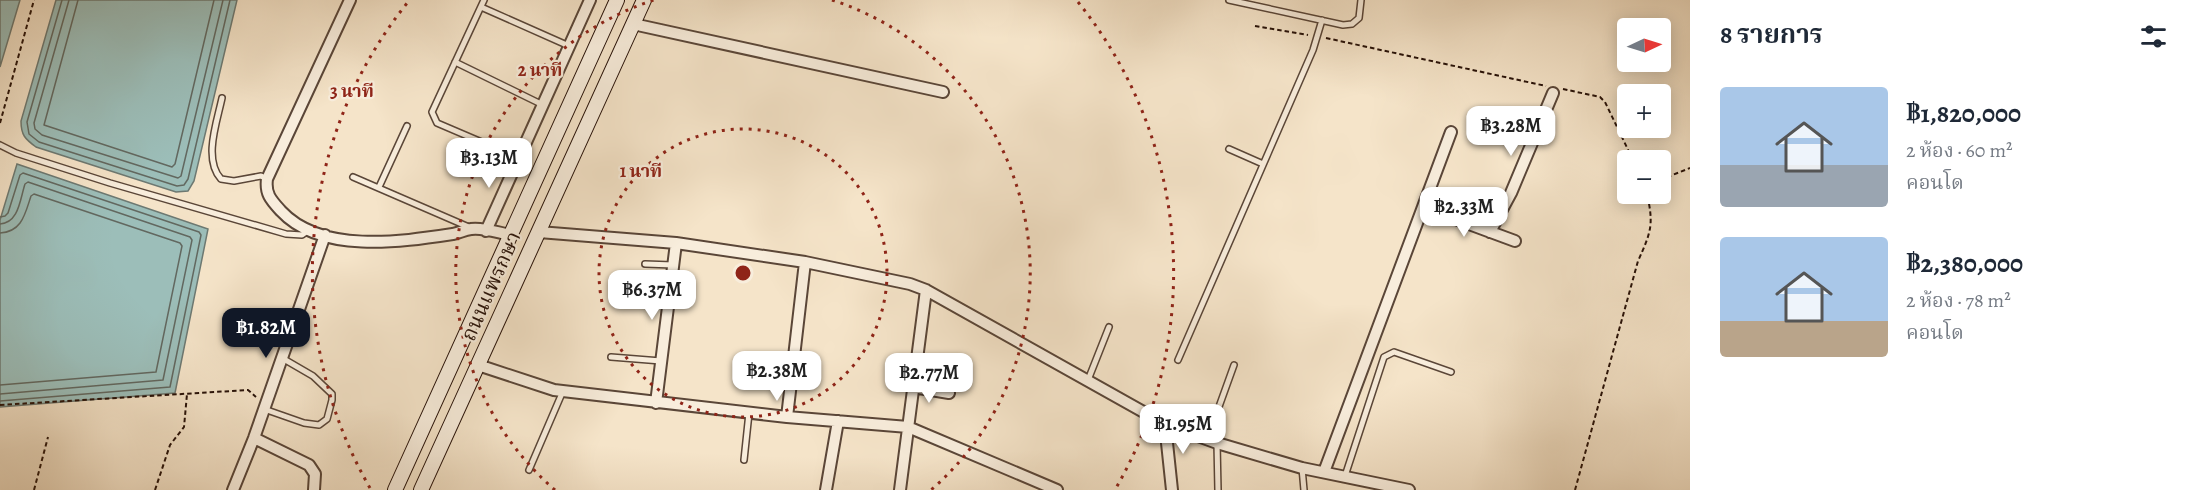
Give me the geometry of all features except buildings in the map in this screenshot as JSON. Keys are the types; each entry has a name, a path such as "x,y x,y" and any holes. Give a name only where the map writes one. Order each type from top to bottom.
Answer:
{"main road":[{"name":"ถนนแพรกษา","path":"395,490 617,0"},
{"name":"ถนนแพรกษา","path":"421,490 644,0"}],"street":[{"path":"350,0 267,179 266,189 270,199 285,216 309,230 345,241 371,243 434,236 472,228 512,235"},
{"path":"486,231 590,0"},
{"path":"633,24 943,92"},
{"path":"1490,232 1511,193 1554,90"},
{"path":"1324,472 1451,132"},
{"path":"1423,207 1515,241"},
{"path":"539,232 676,243 805,262 910,284 926,290 1165,424 1215,442 1302,468 1409,490"},
{"path":"233,490 254,438 325,235"},
{"path":"656,403 676,243"},
{"path":"787,417 805,262"},
{"path":"900,490 926,290"},
{"path":"478,365 554,390 787,417 908,427 1057,490"},
{"path":"913,387 950,393"},
{"path":"826,490 838,421"},
{"path":"1165,424 1173,490"},
{"path":"254,438 309,465 315,474 314,490"}],"lane":[{"path":"484,0 432,112 432,117 437,123 519,158"},
{"path":"1229,0 1343,25 1352,24 1359,18 1361,0"},
{"path":"481,7 569,46"},
{"path":"1178,360 1322,21"},
{"path":"455,62 543,105"},
{"path":"222,98 212,159 215,172 221,180 234,181 261,176 267,179"},
{"path":"378,187 407,126"},
{"path":"0,145 16,153 110,183 286,234 302,235 309,230"},
{"path":"1229,148 1263,164"},
{"path":"354,177 472,228"},
{"path":"645,264 673,265"},
{"path":"1088,380 1109,327"},
{"path":"1345,476 1384,357 1394,352 1451,372"},
{"path":"611,357 661,361"},
{"path":"265,407 311,424 319,425 327,419 332,400 329,390 314,376 282,358"},
{"path":"1218,490 1216,415 1234,365"},
{"path":"529,470 563,391"},
{"path":"744,460 749,413"},
{"path":"1302,468 1304,490"}],"path":[{"path":"0,123 34,0"},
{"path":"1255,26 1317,36 1554,90 1600,98 1605,102 1628,150"},
{"path":"1671,176 1690,168"},
{"path":"1575,490 1635,272 1649,237 1652,220 1649,204"},
{"path":"0,405 248,390 265,407"},
{"path":"155,490 170,446 184,427 187,394"},
{"path":"34,490 48,437"}],"water":[{"path":"0,0 20,0 0,67"},
{"path":"56,0 237,0 194,181 188,191 176,192 36,147 24,136 21,121"},
{"path":"17,164 208,229 175,393 0,407 0,220"}]}
